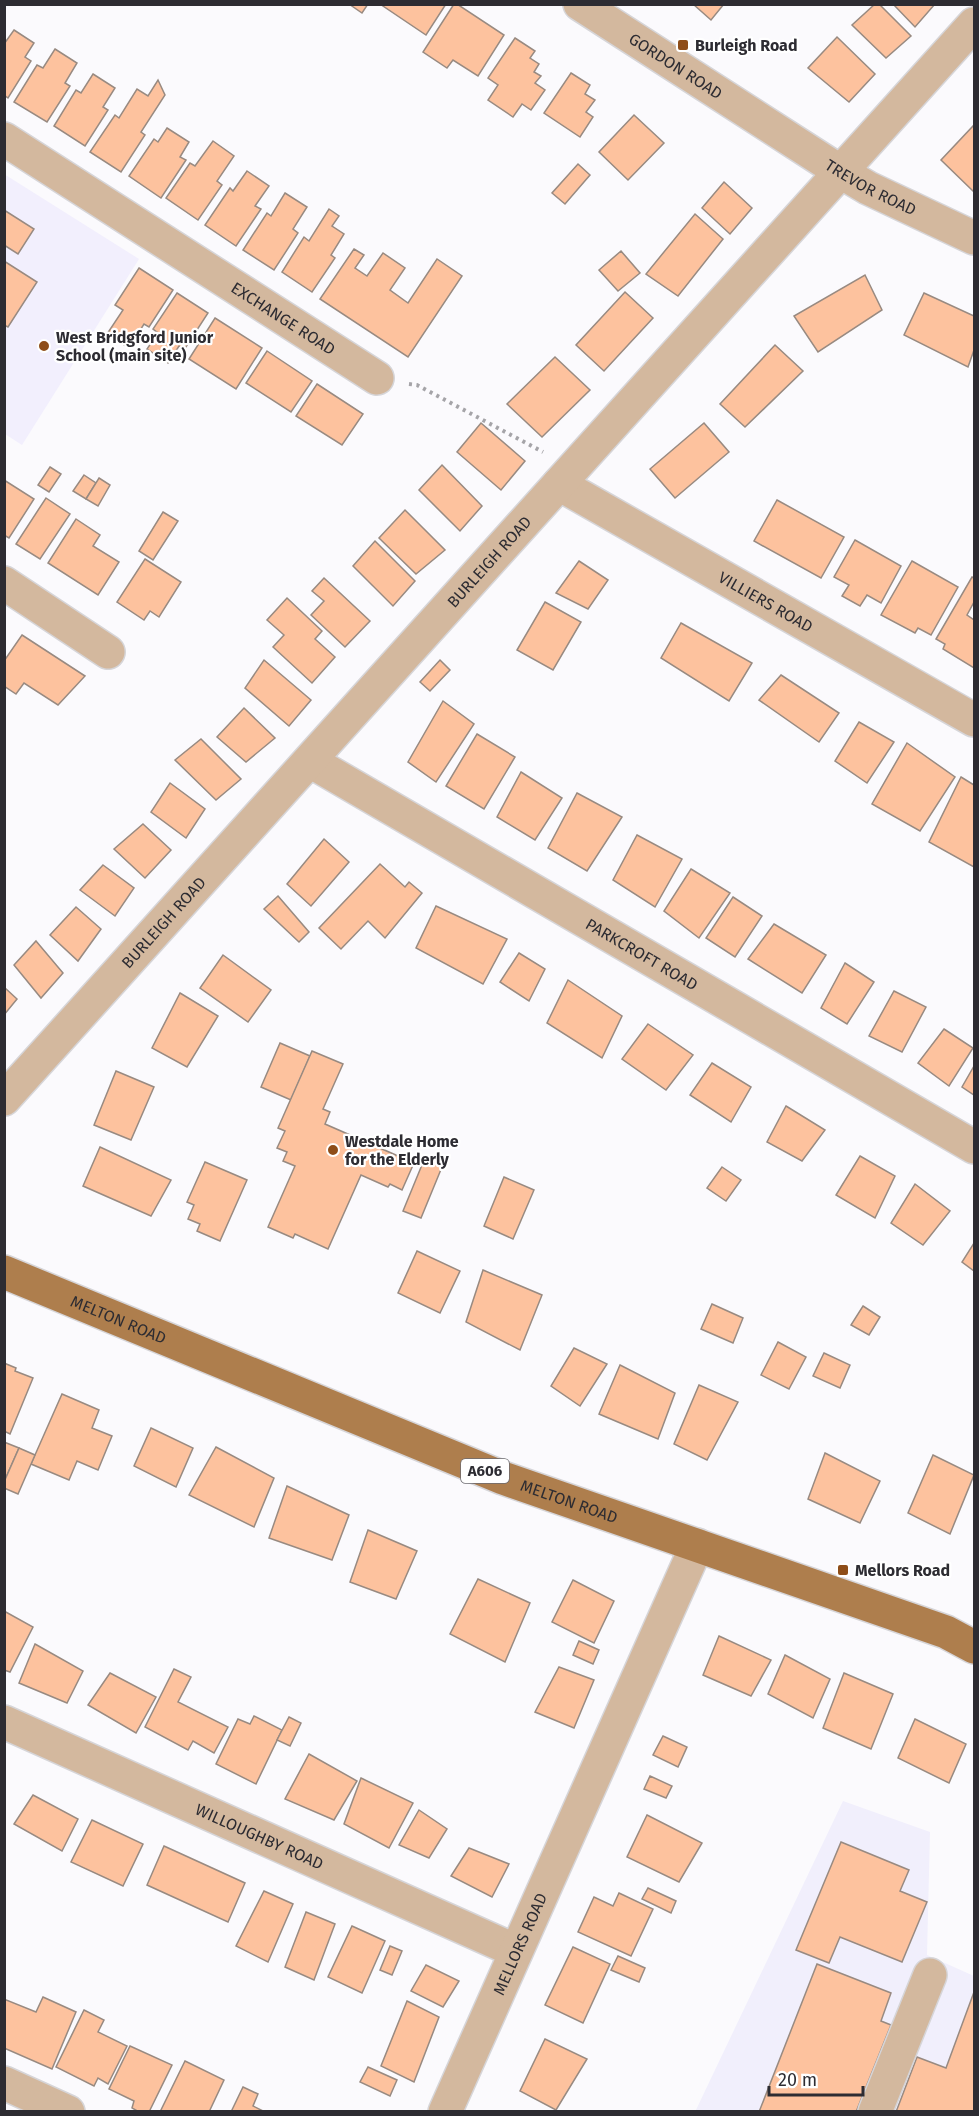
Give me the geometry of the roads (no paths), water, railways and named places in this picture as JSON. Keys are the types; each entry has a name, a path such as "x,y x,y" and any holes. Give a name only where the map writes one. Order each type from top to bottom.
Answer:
{"main road":[{"name":"MELTON ROAD","path":"4,1272 503,1478 946,1632 975,1647"}],"street":[{"name":"GORDON ROAD","path":"580,4 773,127"},
{"name":"BURLEIGH ROAD","path":"4,1099 975,24"},
{"name":"TREVOR ROAD","path":"773,127 868,188 975,238"},
{"name":"EXCHANGE ROAD","path":"4,140 377,378"},
{"name":"VILLIERS ROAD","path":"565,478 975,720"},
{"path":"4,583 108,652"},
{"name":"PARKCROFT ROAD","path":"310,761 975,1147"},
{"name":"MELLORS ROAD","path":"445,2112 697,1545"},
{"name":"WILLOUGHBY ROAD","path":"4,1722 516,1951"},
{"path":"875,2112 930,1975"},
{"path":"4,2083 68,2112"}],"place":[{"name":"Burleigh Road","path":"683,45"},
{"name":"West Bridgford Junior School (main site)","path":"44,346"},
{"name":"Westdale Home for the Elderly","path":"333,1150"},
{"name":"Mellors Road","path":"843,1570"}]}
